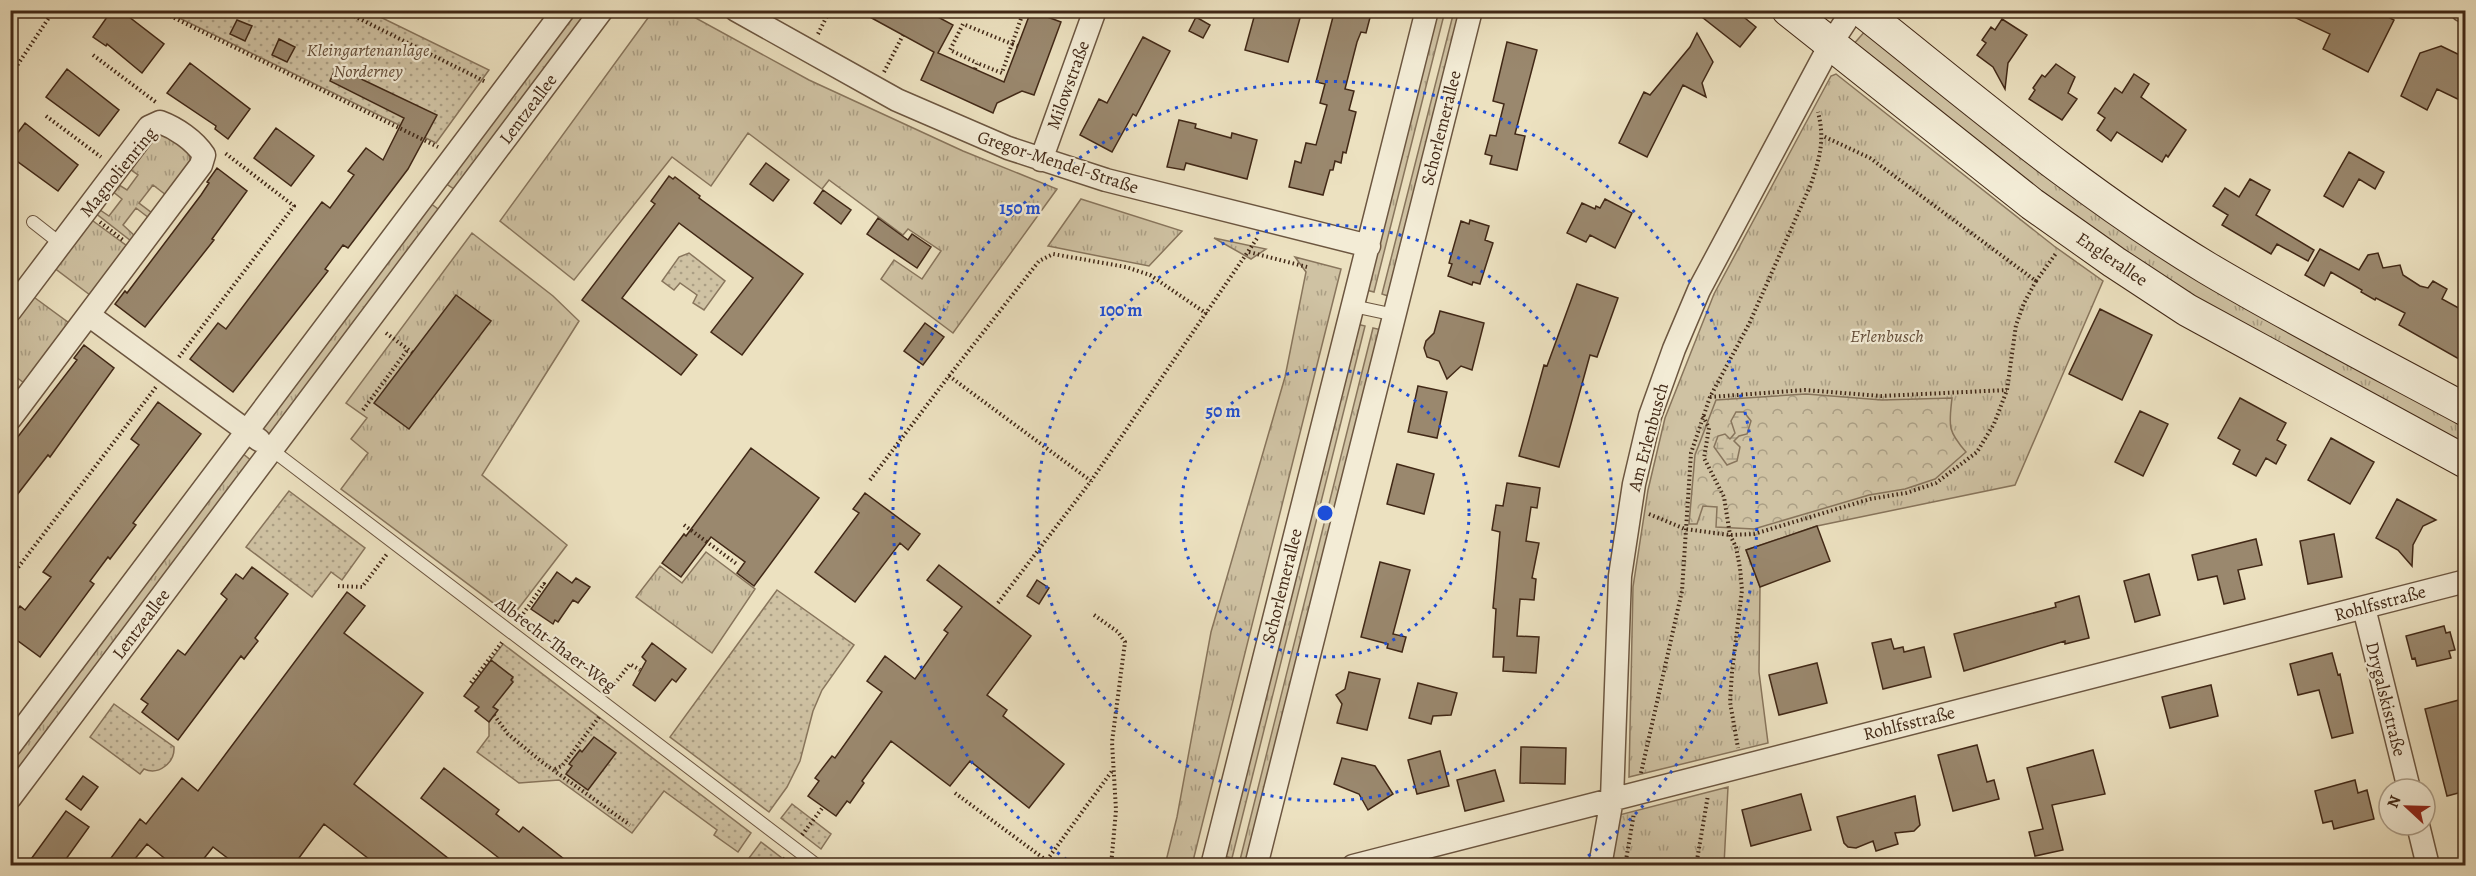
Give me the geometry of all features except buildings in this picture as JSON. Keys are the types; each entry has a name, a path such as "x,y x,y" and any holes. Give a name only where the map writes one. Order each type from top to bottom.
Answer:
{"main road":[{"name":"Englerallee","path":"1788,10 2032,204 2187,310 2466,462"},
{"path":"1861,10 2064,170 2189,256 2466,410"}],"street":[{"name":"Lentzeallee","path":"10,746 564,10"},
{"name":"Lentzeallee","path":"10,798 602,10"},
{"name":"Gregor-Mendel-Straße","path":"736,10 875,88 965,131 1041,160 1098,177 1369,246"},
{"name":"Schorlemerallee","path":"1212,866 1427,10"},
{"name":"Schorlemerallee","path":"1256,866 1471,10"},
{"name":"Am Erlenbusch","path":"1600,866 1612,799 1620,576 1630,506 1650,416 1694,300 1809,83 1853,10"},
{"name":"Milowstraße","path":"1041,160 1086,14"},
{"name":"Magnolienring","path":"10,310 149,128 160,122 170,126 198,146 204,154"},
{"path":"10,419 90,316 201,165 204,154"},
{"path":"429,190 454,208"},
{"path":"90,316 272,450"},
{"name":"Rohlfsstraße","path":"1353,866 2466,581"},
{"name":"Drygalskistraße","path":"2364,608 2406,777"},
{"path":"2421,837 2428,866"}],"lane":[{"path":"33,222 61,244"},
{"path":"1353,306 1395,315"},
{"name":"Albrecht-Thaer-Weg","path":"272,450 818,866"}],"path":[{"path":"10,76 54,10"},
{"path":"158,10 438,147"},
{"path":"342,10 487,82"},
{"path":"1018,46 1011,44 963,24 950,50 1002,73 1011,44 1024,10"},
{"path":"1059,10 1086,14"},
{"path":"875,88 903,35"},
{"path":"93,55 157,103 160,122"},
{"path":"975,69 977,63"},
{"path":"1641,777 1682,591 1691,453 1710,397 1749,324 1819,161 1823,136 1809,83"},
{"path":"46,116 117,169"},
{"path":"1823,136 1870,158 2036,281"},
{"path":"10,578 294,206 223,151 204,154"},
{"path":"86,211 138,251"},
{"path":"998,603 1091,481 1207,314 1259,236 1263,219"},
{"path":"1630,506 1686,529 1730,535 1754,534 1870,499 1936,483 1977,452 1994,424 2007,390 2016,325 2024,303 2036,281 2061,246"},
{"path":"1249,252 1307,267"},
{"path":"870,480 1039,261 1053,254 1126,267 1150,275 1207,314"},
{"path":"386,333 413,353"},
{"path":"363,410 408,350"},
{"path":"949,376 1091,481"},
{"path":"1710,397 1805,390 1881,396 2007,390"},
{"path":"1703,416 1709,428 1704,458 1724,496 1730,535 1736,547 1740,568 1742,590 1730,702 1738,752"},
{"path":"684,525 738,565"},
{"path":"338,586 362,586 394,543"},
{"path":"539,592 544,584 546,585"},
{"path":"1094,615 1118,632 1125,642 1112,742 1116,810 1112,866"},
{"path":"554,769 562,766 576,751 630,664 640,670"},
{"path":"494,715 508,734 630,825"},
{"path":"1047,860 1113,770"},
{"path":"1696,866 1709,788"},
{"path":"955,794 1054,866"},
{"path":"1625,866 1635,806"},
{"path":"819,812 822,807"}],"green space":[{"name":"Kleingartenanlage Norderney","path":"165,11 368,11 489,70 436,143"},
{"path":"575,11 592,11 457,191 445,183"},
{"path":"653,11 683,11 809,80 963,151 1057,189 953,333 881,279 894,260 922,279 941,251 908,229 903,235 829,180 822,189 748,133 711,186 672,157 574,280 500,221"},
{"path":"1436,11 1445,11 1374,292 1366,290"},
{"path":"1454,11 1463,11 1391,297 1382,294"},
{"path":"1867,29 2245,304 2465,426 2465,450 2214,311 2103,239 1852,46"},
{"name":"Erlenbusch","path":"1836,74 2054,246 2103,281 2015,485 1817,526 1746,550 1760,587 1759,672 1768,743 1629,777 1633,587 1648,490 1665,418 1714,294 1831,76"},
{"path":"167,133 189,154 190,161 166,195 153,185 139,203 152,213 149,218 136,208 123,225 135,236 131,241 94,212 97,208 109,216 122,199 111,190 116,183 127,190 138,175 127,167 152,135"},
{"path":"1081,199 1182,231 1149,266 1048,246"},
{"path":"430,203 442,212 269,441 258,432"},
{"path":"89,218 127,246 90,295 53,267"},
{"path":"472,233 553,296 579,321 482,475 567,545 512,617 341,489 368,453 351,439 367,418 346,403"},
{"path":"1214,238 1266,249 1251,259"},
{"path":"689,253 725,281 704,310 693,303 697,295 680,283 674,290 662,281 679,257"},
{"path":"1295,257 1341,269 1192,865 1165,865 1177,817 1211,632 1285,377 1306,272"},
{"path":"31,295 69,323 24,383 11,373 10,322"},
{"path":"1357,324 1365,326 1232,858 1223,856"},
{"path":"1373,328 1382,330 1249,862 1240,860"},
{"path":"1806,394 1882,400 1952,398 1950,415 1952,433 1966,452 1935,479 1905,489 1869,495 1754,529 1716,527 1717,507 1703,506 1697,524 1689,524 1695,455 1716,400"},
{"path":"1736,412 1744,412 1751,421 1747,434 1739,436 1734,441 1740,447 1737,461 1727,465 1714,447 1718,436 1725,434 1730,439 1735,433 1731,421"},
{"path":"242,453 253,462 11,785 10,761"},
{"path":"289,491 365,548 342,580 331,572 312,597 246,547"},
{"path":"706,552 755,589 712,653 636,597 660,566 682,583"},
{"path":"777,590 854,645 822,690 813,711 800,761 787,787 769,812 670,737"},
{"path":"503,644 751,833 738,852 714,835 717,830 664,791 632,833 559,780 519,783 477,752 489,736 489,722 497,711 491,706 513,678 491,660"},
{"path":"114,704 174,747 172,758 165,766 155,771 144,769 140,774 90,737"},
{"path":"1728,787 1724,865 1609,866 1619,815"},
{"path":"792,804 831,834 821,849 781,818"},
{"path":"761,842 791,865 750,865 746,862"}]}
